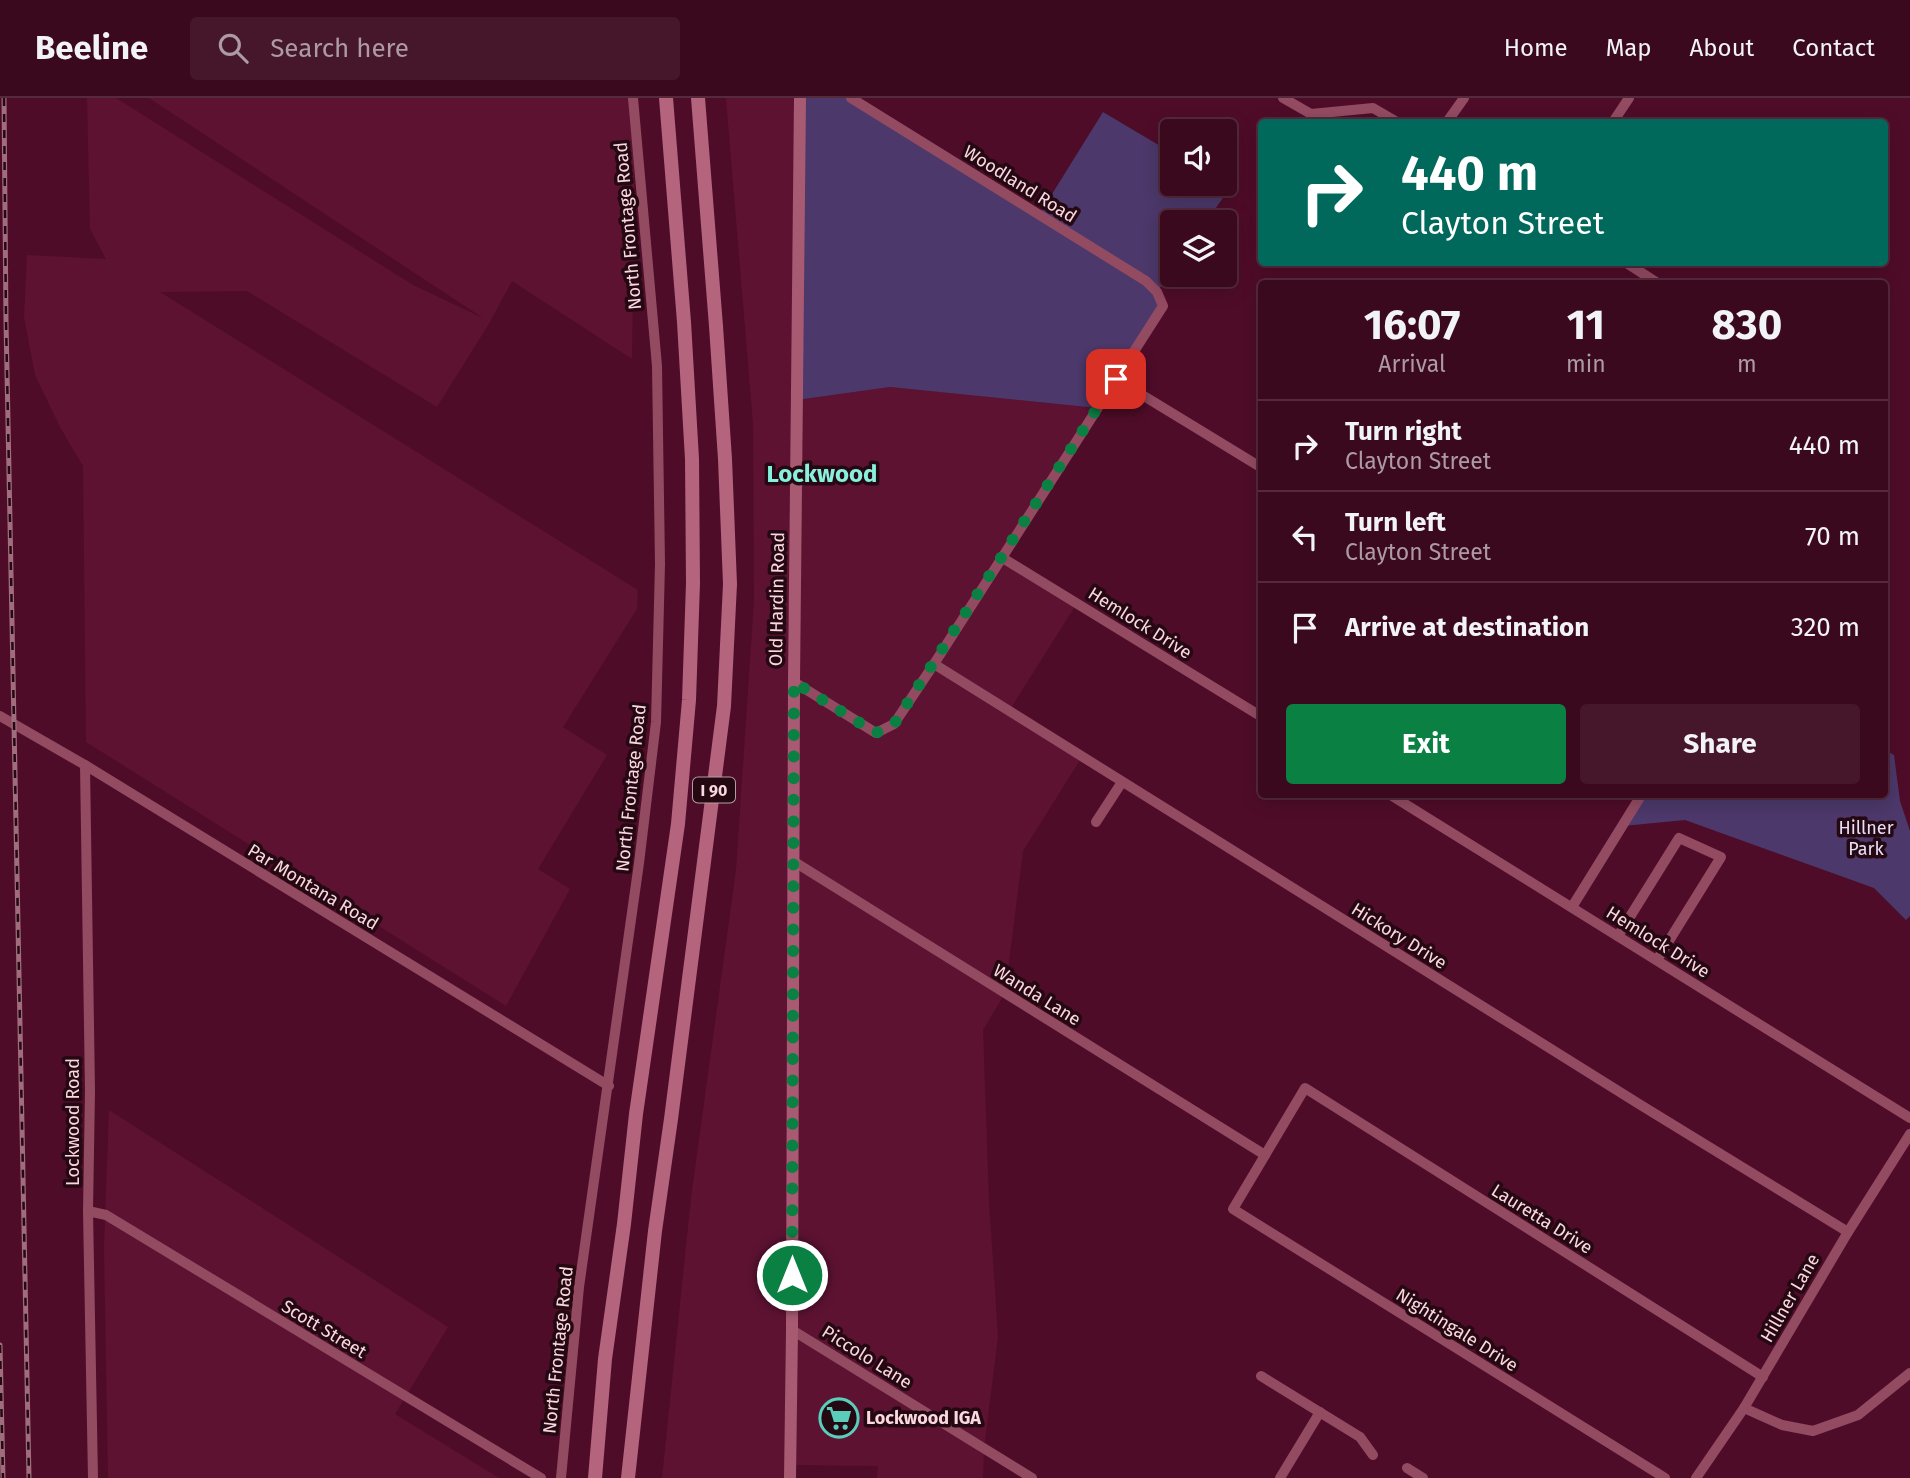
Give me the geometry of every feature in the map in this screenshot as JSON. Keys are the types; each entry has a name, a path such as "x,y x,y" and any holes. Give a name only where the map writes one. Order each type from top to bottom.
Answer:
{"highway":[{"name":"I 90","path":"595,1478 605,1359 636,1114 678,824 689,700 692,459 666,98"},
{"name":"I 90","path":"628,1478 655,1231 724,706 730,584 716,326 698,98"}],"main road":[{"name":"Old Hardin Road","path":"790,1478 800,98"}],"street":[{"name":"North Frontage Road","path":"561,1478 579,1287 609,1086 656,722 660,564 657,366 633,98"},
{"name":"Woodland Road","path":"851,98 1146,281 1157,292 1163,306 1116,379"},
{"path":"1283,98 1311,114 1373,108 1392,119"},
{"path":"1449,119 1464,98"},
{"path":"1615,119 1629,98"},
{"path":"1631,266 1652,280"},
{"path":"794,682 876,733 894,724 1116,379 1258,466"},
{"name":"Hemlock Drive","path":"1001,557 1258,715"},
{"name":"Hickory Drive","path":"934,664 1848,1232"},
{"name":"Par Montana Road","path":"0,716 85,765 609,1086"},
{"name":"Lockwood Road","path":"85,765 93,1478"},
{"path":"1096,822 1122,782"},
{"name":"Hemlock Drive","path":"1395,798 1910,1118"},
{"path":"1572,907 1640,798"},
{"path":"1618,936 1679,838 1721,857 1657,960"},
{"name":"Wanda Lane","path":"793,862 1265,1155"},
{"name":"Lauretta Drive","path":"1265,1155 1305,1088 1763,1377"},
{"name":"Hillner Lane","path":"1696,1478 1744,1408 1848,1232 1910,1134"},
{"name":"Nightingale Drive","path":"1265,1155 1233,1209 1665,1478"},
{"name":"Scott Street","path":"88,1211 106,1216 541,1478"},
{"name":"Piccolo Lane","path":"792,1330 1032,1478"},
{"path":"1744,1408 1782,1425 1813,1432 1858,1415 1910,1373"},
{"path":"1261,1376 1360,1437 1373,1455"},
{"path":"1280,1478 1320,1412"},
{"path":"1407,1468 1423,1478"}],"shaded area":[{"path":"87,98 116,98 413,285 483,318 149,98 633,98 632,359 512,281 437,407 247,291 160,292 638,590 637,609 563,727 607,755 538,869 570,889 506,1006 86,742 83,466 61,429 35,375 24,317 27,255 106,259 90,229"},
{"path":"726,98 800,98 797,400 890,387 1097,408 1002,557 1077,603 1009,711 1082,757 1023,851 1005,993 983,1030 989,1202 998,1337 983,1478 877,1478 878,1466 791,1465 790,1478 662,1478 691,1198 736,870 754,601 753,424"},
{"path":"109,1110 448,1327 395,1414 499,1478 108,1478 104,1248"}],"green space":[{"path":"800,98 851,98 1039,215 1103,112 1160,146 1160,196 1224,196 1214,210 1160,210 1160,287 1157,292 1163,306 1097,408 890,387 797,400"},
{"name":"Hillner Park","path":"1888,752 1894,755 1900,801 1910,831 1910,916 1906,920 1874,888 1685,820 1623,826 1640,798 1888,798"}],"railway":[{"path":"4,98 29,1478"},
{"path":"0,1345 3,1478"}],"place":[{"name":"Lockwood IGA","path":"839,1418"}],"district":[{"name":"Lockwood","path":"822,474"}],"route":[{"path":"792,1275 794,682 876,733 894,724 1116,379"}]}
